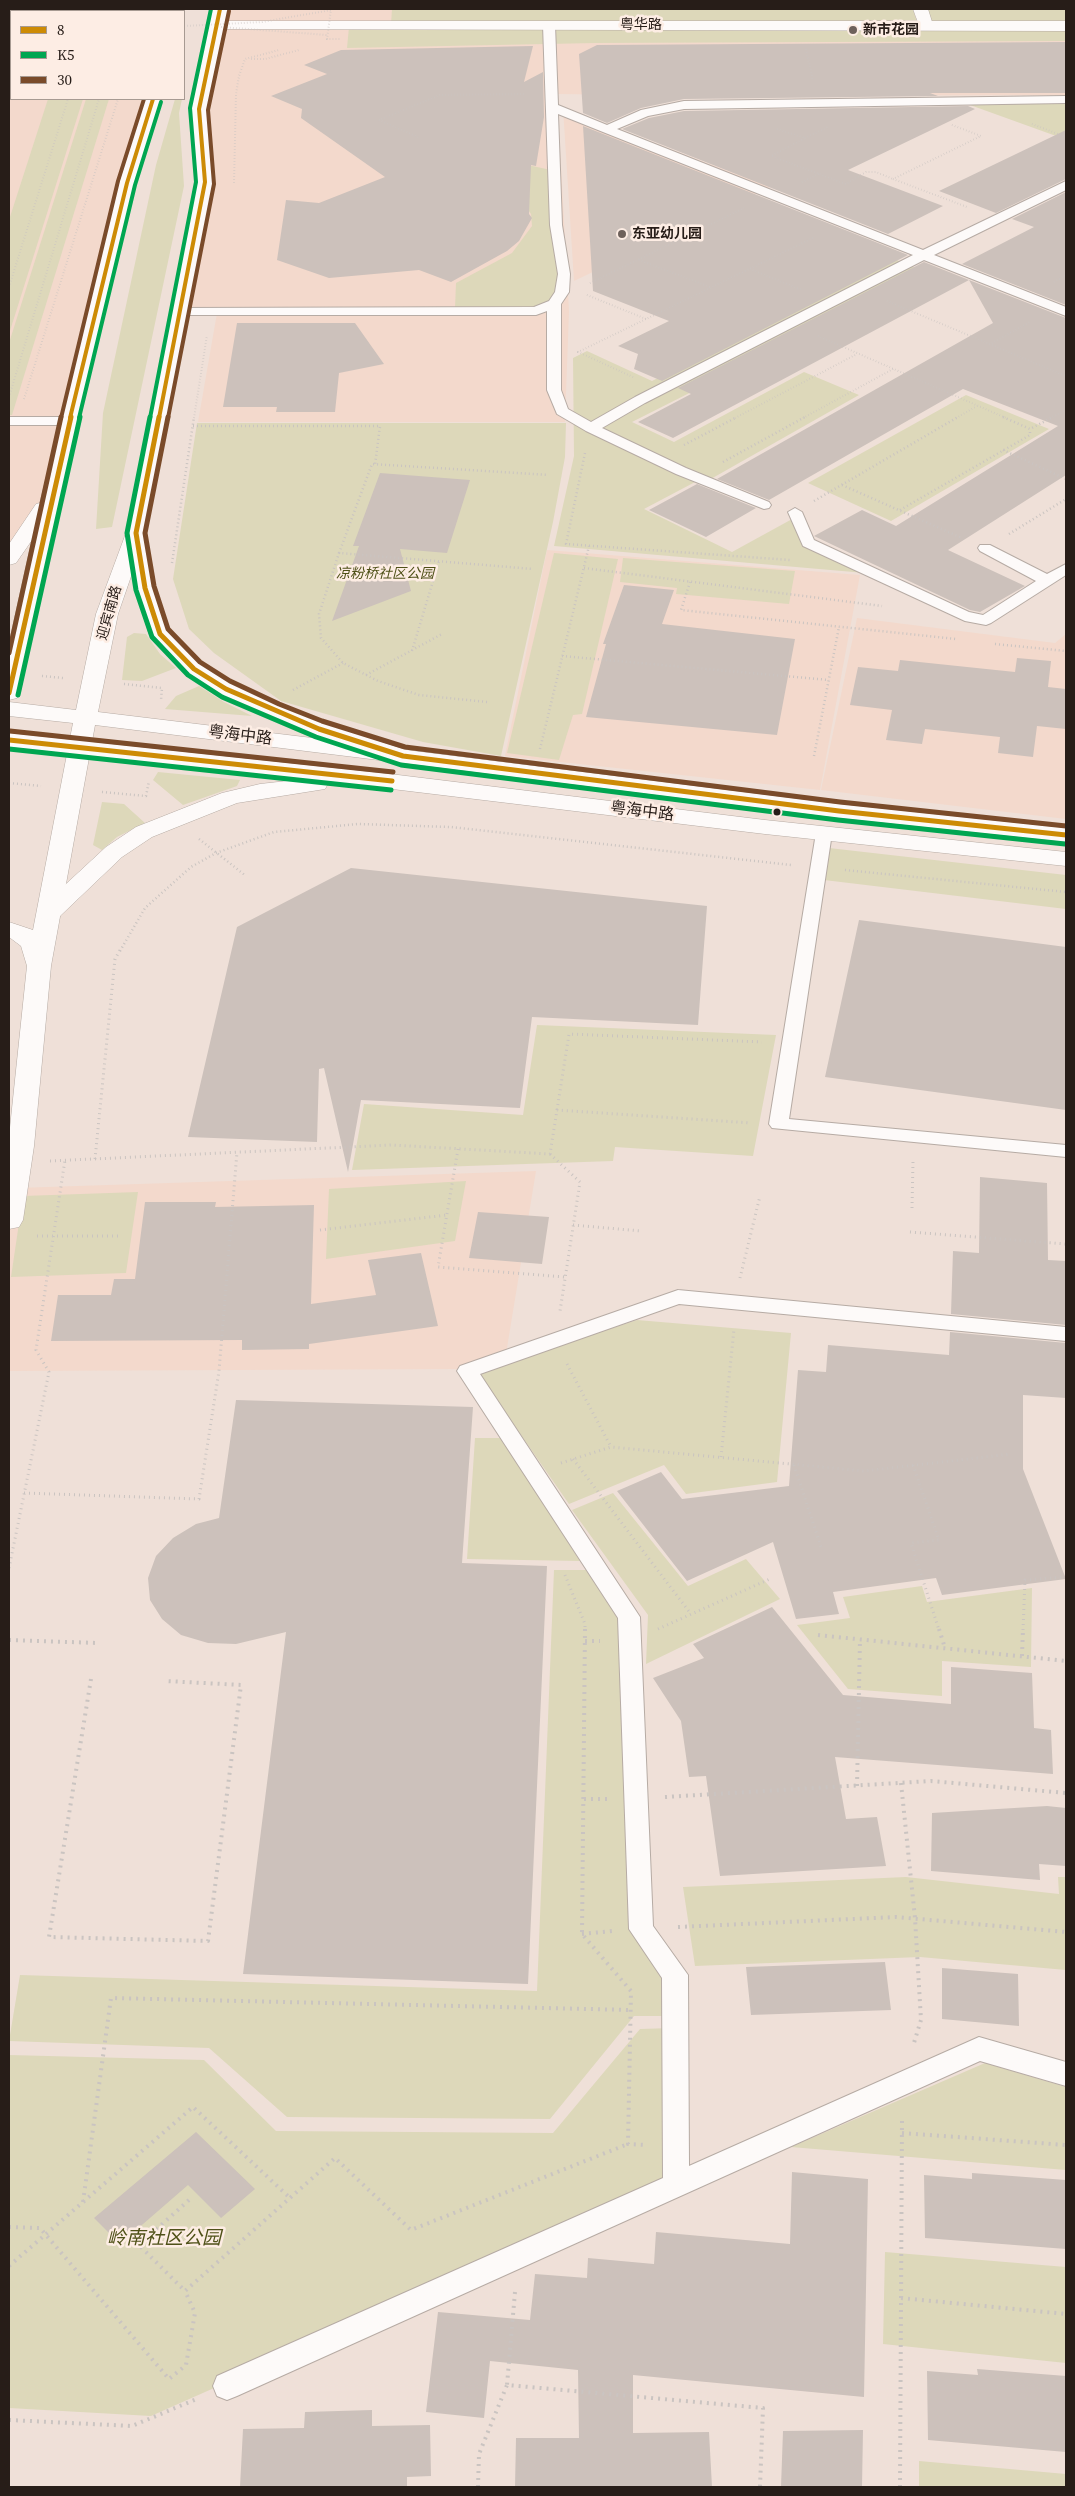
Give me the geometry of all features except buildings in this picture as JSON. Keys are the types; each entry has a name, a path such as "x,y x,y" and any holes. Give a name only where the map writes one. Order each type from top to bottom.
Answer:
{"main road":[{"path":"921,9 925,25"},
{"name":"粤华路","path":"218,17 549,25 1066,26"},
{"name":"迎宾南路","path":"9,1220 19,1163 39,966 80,747 107,614 136,533 205,182 199,109 218,17"},
{"path":"9,693 52,494 127,183 153,100"},
{"path":"9,559 52,494"},
{"path":"136,533 145,588 160,634 194,669 226,690 276,712 319,729 403,756"},
{"name":"粤海中路","path":"9,710 403,756 839,811 1066,835"},
{"name":"粤海中路","path":"9,740 390,781 824,833 1066,859"},
{"path":"49,913 114,852 144,832 200,808 250,793 301,785 390,781"},
{"path":"9,929 23,934 33,944 39,966"}],"lane":[{"path":"180,312 536,311 554,304 568,290 556,225 549,25"},
{"path":"607,129 644,114 684,104 1066,99"},
{"path":"552,107 1061,310"},
{"path":"591,428 661,389 856,288 1066,185"},
{"path":"554,304 554,390 562,411 591,428 657,460 764,504"},
{"path":"13,421 70,421"},
{"path":"795,512 808,543 965,616 986,620 1066,568"},
{"path":"984,548 1047,580"},
{"path":"824,833 817,867 779,1124 1066,1151"},
{"path":"676,2185 675,1975 641,1929 629,1617 467,1371 678,1297 1066,1334"},
{"path":"227,2386 979,2049 1066,2074"}],"path":[{"path":"34,10 58,10"},
{"path":"190,26 270,21 331,10 327,39 341,39"},
{"path":"185,26 273,30 327,35"},
{"path":"805,46 818,102"},
{"path":"233,190 236,94 239,76 246,59 263,54"},
{"path":"418,136 379,120 440,95 552,94"},
{"path":"9,287 68,100"},
{"path":"9,397 99,100"},
{"path":"13,421 118,100"},
{"path":"893,179 981,136 944,122"},
{"path":"769,126 805,138 771,156 846,184 866,172 876,172 998,219"},
{"path":"568,290 819,174"},
{"path":"661,389 578,352 842,224"},
{"path":"638,259 711,288"},
{"path":"750,269 831,302"},
{"path":"856,288 1066,376"},
{"path":"568,290 646,319"},
{"path":"991,344 1061,310"},
{"path":"171,569 210,312"},
{"path":"789,323 1030,429"},
{"path":"657,460 858,353"},
{"path":"696,477 893,369"},
{"path":"795,512 978,406"},
{"path":"1030,429 1066,410"},
{"path":"193,426 380,426 375,465"},
{"path":"591,428 566,544 794,560"},
{"path":"899,510 1030,435 1030,429"},
{"path":"1003,450 1066,478"},
{"path":"487,702 419,695 343,664 321,638 318,614 372,464 548,476"},
{"path":"842,485 984,548 1066,499"},
{"path":"539,753 589,546"},
{"path":"339,553 533,569"},
{"path":"412,650 439,561"},
{"path":"584,568 886,606"},
{"path":"690,582 681,610 957,640"},
{"path":"814,756 839,627"},
{"path":"366,675 442,634"},
{"path":"986,643 1066,651"},
{"path":"562,656 829,680"},
{"path":"292,691 343,664"},
{"path":"95,1159 115,959 146,908 192,867 216,853 274,832 358,824 451,827 1066,892"},
{"path":"550,1154 568,1034 791,1043"},
{"path":"557,1110 779,1124"},
{"path":"19,1163 392,1145 550,1154 580,1182 555,1340 612,1447"},
{"path":"458,1149 438,1267 565,1276"},
{"path":"24,1493 199,1499 219,1372 237,1152"},
{"path":"9,1568 49,1372 36,1350 56,1236 65,1160"},
{"path":"320,1230 447,1215"},
{"path":"573,1225 641,1231"},
{"path":"910,1232 1066,1244"},
{"path":"28,1236 121,1236"},
{"path":"533,1472 612,1447 864,1471 1011,1454"},
{"path":"573,1459 691,1614"},
{"path":"794,1464 821,1547"},
{"path":"913,1465 940,1540 911,1543 945,1648"},
{"path":"561,1566 585,1624 582,1934 632,1991 628,2144"},
{"path":"1022,1656 1024,1580 1066,1577"},
{"path":"585,1641 630,1642 772,1578"},
{"path":"818,1635 1066,1661"},
{"path":"9,1640 98,1642"},
{"path":"857,1786 860,1640"},
{"path":"91,1679 49,1937 208,1941 241,1685 166,1682"},
{"path":"584,1799 636,1799 931,1782 1066,1793"},
{"path":"900,2487 902,2083 921,2020 915,1918 902,1783"},
{"path":"582,1934 641,1929 886,1917 1066,1932"},
{"path":"83,2202 111,1998 631,2010"},
{"path":"9,2266 193,2107 290,2198"},
{"path":"902,2132 1066,2145"},
{"path":"186,2291 335,2158 412,2230 628,2144 676,2145"},
{"path":"9,2227 40,2228 168,2379 186,2366 195,2314 186,2291 139,2245 189,2200"},
{"path":"478,2487 479,2454 507,2385 518,2255"},
{"path":"901,2298 1066,2314"},
{"path":"507,2385 763,2408 760,2487"},
{"path":"9,2420 132,2426 227,2386"}],"shaded area":[{"path":"220,9 565,9 553,25 1066,27 1066,95 711,96 557,94 569,311 565,422 198,422 217,313 180,312 206,182 200,109"},
{"path":"10,26 10,100 150,100 52,494 9,558"},
{"name":"东亚幼儿园","path":"563,108 770,187 574,281"},
{"path":"547,550 860,575 820,790 505,756"},
{"path":"857,618 1055,643 1066,634 1066,819 821,790"},
{"path":"536,1171 506,1354 465,1369 9,1371 9,1233 16,1188"}],"green space":[{"path":"392,9 913,9 917,22 391,24"},
{"path":"926,9 1066,9 1066,24 930,24"},
{"path":"349,27 1066,29 1066,41 596,43 347,48"},
{"path":"48,100 83,100 9,334 9,220"},
{"path":"86,100 109,100 12,415 9,415 9,343"},
{"path":"175,100 182,100 179,113 184,186 112,527 96,529 103,413 156,165"},
{"path":"959,101 1066,101 1066,131 1056,136"},
{"path":"523,164 551,170 559,273 556,290 549,304 535,308 455,308 456,283 512,253 532,226 531,214 516,192"},
{"path":"890,257 927,273 632,422 674,442 804,372 859,395 702,484 697,481 644,509 732,552 794,518 804,545 865,573 554,546 574,456 573,358 587,351 652,381 808,303"},
{"path":"966,395 1049,429 891,521 808,483"},
{"name":"凉粉桥社区公园","path":"197,423 566,423 565,457 553,522 501,756 423,742 281,701 214,653 189,629 173,579"},
{"path":"554,553 618,559 582,714 573,715 559,760 507,753"},
{"path":"623,558 795,571 789,604 676,594 677,588 620,582"},
{"path":"134,633 146,634 160,654 176,668 142,681 122,680 127,637"},
{"path":"199,686 224,702 252,716 165,709 176,696"},
{"path":"158,772 240,780 237,786 183,805 153,780"},
{"path":"102,802 124,804 145,823 117,837 102,850 93,845"},
{"path":"829,848 1066,875 1066,909 824,880"},
{"path":"537,1025 776,1035 753,1156 615,1147 613,1161 352,1170 364,1104 523,1115"},
{"path":"466,1181 455,1241 326,1259 329,1189"},
{"path":"138,1192 126,1273 11,1277 23,1196"},
{"path":"637,1320 791,1333 777,1482 686,1494 664,1465 569,1504 477,1372"},
{"path":"475,1438 502,1438 580,1561 467,1559"},
{"path":"613,1493 688,1586 746,1559 780,1599 646,1664 648,1615 572,1510"},
{"path":"554,1570 586,1570 620,1622 632,1927 666,1980 666,2016 634,2016 550,2119 287,2117 209,2048 9,2041 20,1975 537,1991"},
{"path":"922,1586 927,1602 1032,1588 1031,1667 942,1661 942,1696 848,1689 797,1625 850,1618 843,1597"},
{"path":"906,1877 1059,1894 1058,1877 1066,1877 1066,1970 920,1957 695,1966 683,1887"},
{"name":"岭南社区公园","path":"672,2028 674,2184 151,2416 9,2408 9,2055 204,2060 276,2131 553,2133 640,2029"},
{"path":"985,2063 1066,2087 1066,2170 791,2147"},
{"path":"885,2252 1066,2267 1066,2363 883,2344"},
{"path":"919,2461 1066,2474 1066,2487 919,2487"}],"transit line":[{"name":"K5","path":"211,9 190,108 196,182 127,533 136,590 152,637 188,675 222,697 273,720 316,737 401,765 838,820 1065,844"},
{"name":"8","path":"220,9 199,109 205,182 136,533 145,588 160,634 194,669 226,689 276,712 319,729 403,756 839,811 1066,835"},
{"name":"30","path":"229,11 208,110 214,184 145,533 154,586 168,629 200,662 230,681 279,704 322,721 405,747 840,802 1066,826"},
{"name":"30","path":"9,653 43,492 118,181 144,100"},
{"name":"8","path":"9,693 52,494 127,183 153,100"},
{"name":"K5","path":"18,695 61,496 135,185 161,102"},
{"name":"30","path":"10,731 393,772"},
{"name":"8","path":"9,740 392,781"},
{"name":"K5","path":"9,749 391,790"}],"place":[{"name":"新市花园","path":"853,30"},
{"name":"东亚幼儿园","path":"622,234"}]}
